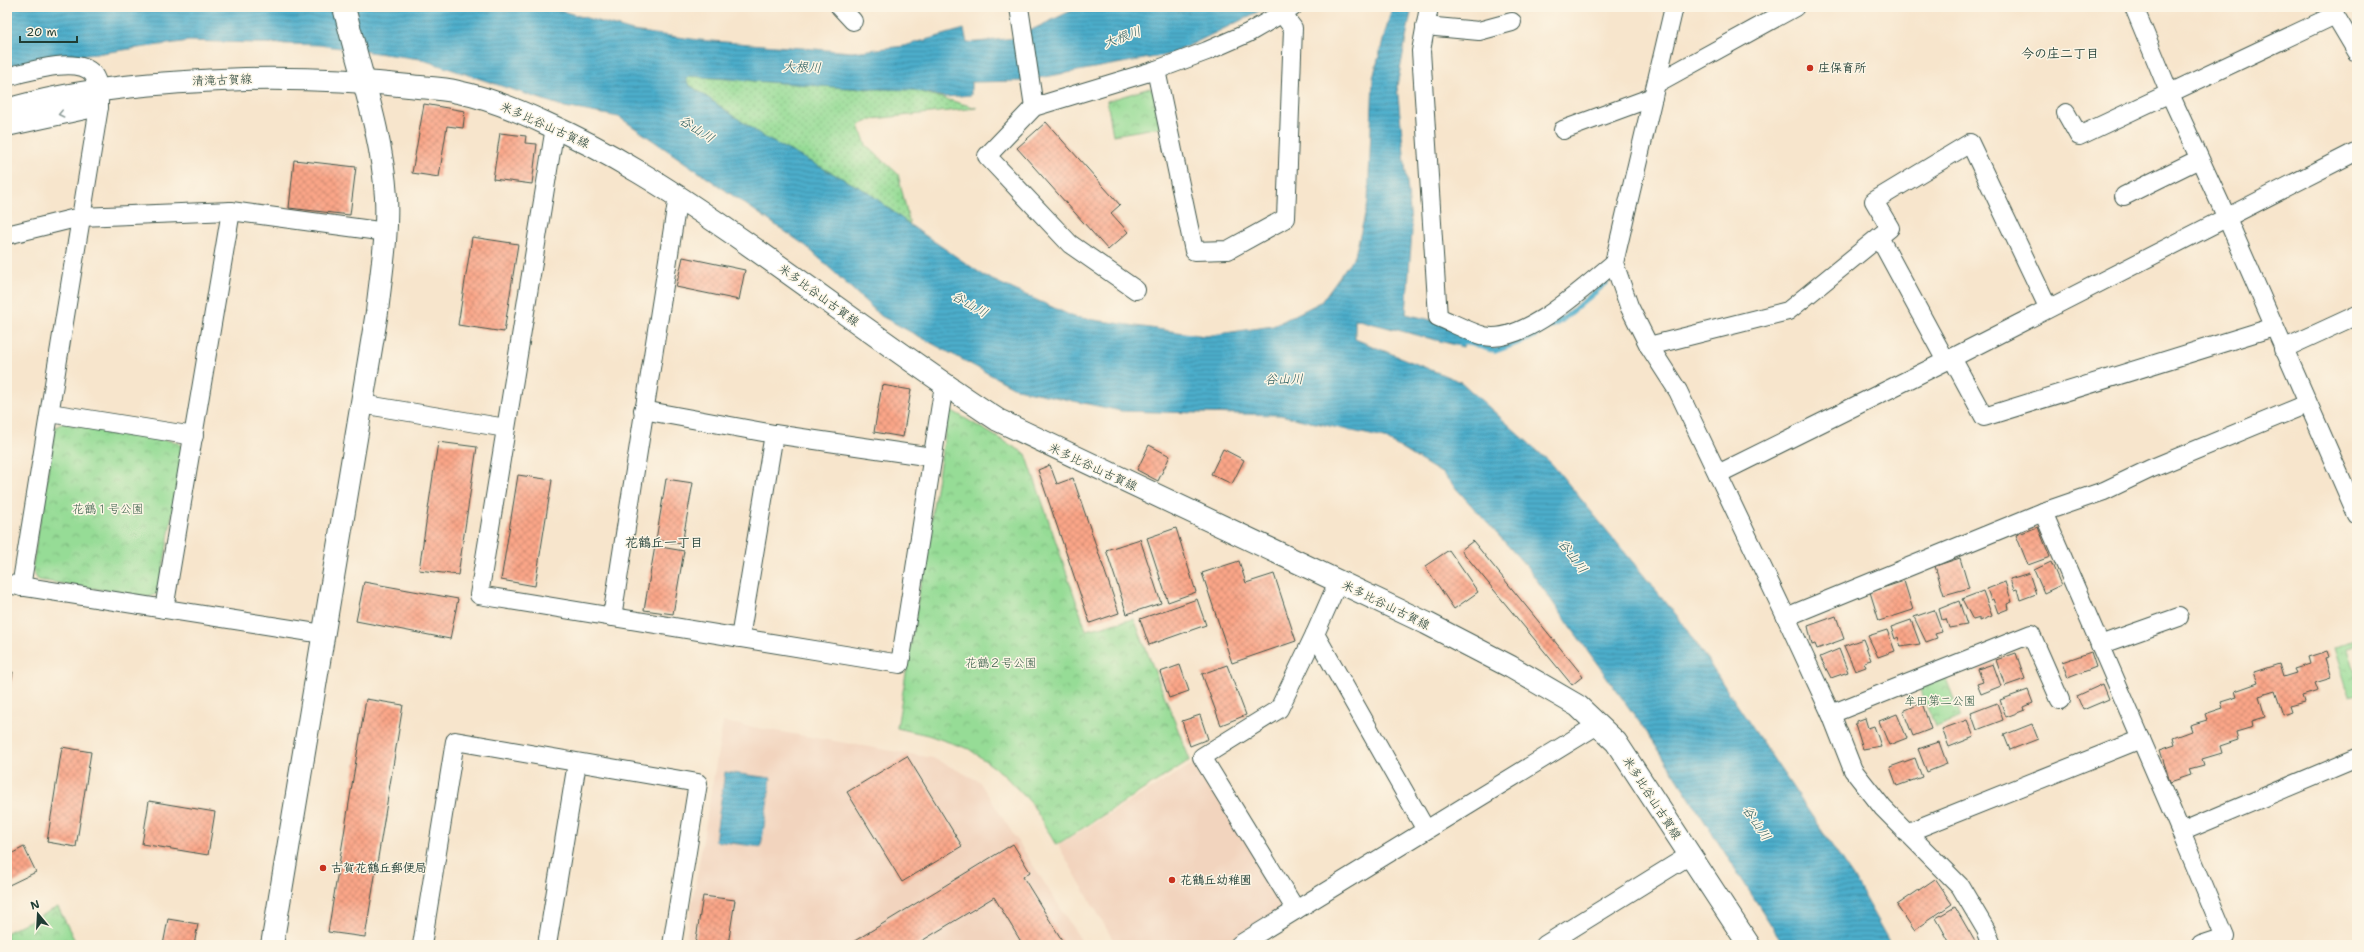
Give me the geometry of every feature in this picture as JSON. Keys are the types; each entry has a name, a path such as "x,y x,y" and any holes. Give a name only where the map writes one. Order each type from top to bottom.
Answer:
{"main road":[{"path":"273,945 376,312 386,232 386,197 379,142 344,7"},
{"name":"清滝古賀線","path":"7,110 44,99 99,98 184,81 293,78 363,81"},
{"name":"米多比谷山古賀線","path":"363,81 458,92 510,107 555,127 617,158 678,196 810,287 944,385 998,420 1028,436 1338,582 1511,667 1578,706 1599,724 1616,742 1749,945"}],"street":[{"path":"840,7 853,21"},
{"path":"1429,7 1421,51 1438,317 1484,336 1516,334 1547,316 1614,263"},
{"path":"1674,7 1614,263 1629,306 1649,346 1678,391 1831,714 1853,770 1882,808 1960,886 1986,930 1992,945"},
{"path":"1563,130 1655,90 1796,7"},
{"path":"2134,7 2169,92 2226,216 2307,404 2357,514"},
{"path":"1020,9 1034,108"},
{"path":"1136,290 1070,244 987,156 1034,108 1156,70 1207,51 1288,11 1294,28 1286,218 1228,250 1194,251 1156,70"},
{"path":"2066,113 2079,136 2169,92 2335,15 2357,52"},
{"path":"1425,26 1479,31 1512,22"},
{"path":"7,77 63,65 83,68 93,74 99,98 50,413 14,585 323,634"},
{"path":"7,127 99,98"},
{"path":"555,127 479,595 900,664 944,385"},
{"path":"1649,346 1788,311 1890,228 1874,201 1970,143 2048,307"},
{"path":"1718,474 1949,359 2226,216 2357,151"},
{"path":"2124,196 2199,159"},
{"path":"612,617 643,410 678,196"},
{"path":"7,235 80,217 231,211 386,232"},
{"path":"164,609 231,211"},
{"path":"1879,238 1984,417 2274,327"},
{"path":"2283,349 2357,315"},
{"path":"361,404 506,428"},
{"path":"1786,617 2043,512 2104,490 2150,469 2307,404"},
{"path":"643,410 774,434 932,457"},
{"path":"50,413 194,436"},
{"path":"740,638 774,434"},
{"path":"2043,512 2225,937 2201,945"},
{"path":"1296,910 1202,757 1279,709 1338,582"},
{"path":"2100,645 2179,618"},
{"path":"1315,634 1426,830"},
{"path":"1831,714 2031,634 2060,700"},
{"path":"1239,945 1599,724"},
{"path":"1906,833 2141,739"},
{"path":"422,945 455,741 698,783 672,945"},
{"path":"2181,832 2357,758"},
{"path":"547,945 576,763"},
{"path":"1545,945 1690,855"}],"shaded area":[{"path":"723,722 933,758 979,781 1084,945 685,945"},
{"path":"1198,761 1281,901 1281,909 1222,945 1116,945 1058,845"}],"green space":[{"path":"689,76 849,88 914,90 977,108 873,119 859,125 866,145 898,174 910,225 868,192 767,139 688,84 686,79"},
{"path":"1150,88 1157,95 1161,127 1113,135 1107,101"},
{"name":"花鶴２号公園","path":"949,409 1026,454 1086,630 1134,619 1190,760 1056,845 1032,804 1002,773 969,749 928,735 897,728"},
{"name":"花鶴１号公園","path":"63,423 178,442 183,449 159,593 149,597 38,580 32,570 55,427"},
{"path":"2357,639 2357,644 2348,648 2357,679 2357,694 2349,696 2334,648"},
{"name":"牟田第二公園","path":"1945,676 1961,717 1935,727 1919,685"},
{"path":"58,907 77,945 7,945 7,932"}],"water":[{"path":"7,7 547,7 633,31 699,40 852,52 904,46 964,29 967,43 1015,38 1079,7 1268,7 1172,54 1022,81 971,82 971,95 944,97 914,90 849,88 689,76 686,79 688,84 767,139 868,192 910,225 986,277 1074,317 1205,336 1273,326 1321,302 1355,255 1368,203 1373,78 1392,7 1412,7 1397,86 1412,231 1406,314 1468,329 1463,347 1355,319 1355,339 1461,382 1552,464 1678,617 1853,877 1891,945 1784,945 1653,741 1528,568 1443,474 1384,438 1280,415 1121,411 1017,389 881,316 806,246 619,117 565,107 420,59 319,45 189,41 7,66"},
{"path":"725,772 771,778 761,847 715,841"}],"building":[{"path":"424,104 465,111 463,128 447,126 439,177 412,173"},
{"path":"1046,122 1120,205 1111,213 1128,232 1108,250 1017,148"},
{"path":"500,133 526,136 525,143 537,144 532,184 493,179"},
{"path":"294,160 356,167 350,215 289,208"},
{"path":"472,237 518,244 504,332 458,325"},
{"path":"683,257 745,270 739,300 676,287"},
{"path":"882,385 911,390 903,437 874,432"},
{"path":"438,442 477,447 458,575 419,570"},
{"path":"1149,445 1170,456 1158,481 1137,470"},
{"path":"1223,449 1244,460 1232,484 1211,474"},
{"path":"1050,465 1057,484 1073,478 1119,613 1090,623 1038,470"},
{"path":"518,475 552,480 535,586 501,580"},
{"path":"666,479 693,483 682,544 656,540"},
{"path":"2038,527 2050,557 2028,565 2016,535"},
{"path":"1176,528 1196,592 1168,602 1147,538"},
{"path":"1140,539 1161,603 1127,614 1106,550"},
{"path":"1473,541 1583,676 1572,685 1461,550"},
{"path":"655,546 684,551 673,614 644,610"},
{"path":"1449,550 1478,592 1454,609 1425,566"},
{"path":"1960,558 1969,588 1944,595 1935,566"},
{"path":"1239,561 1246,583 1274,574 1296,641 1232,663 1202,573"},
{"path":"2051,562 2061,585 2044,593 2034,570"},
{"path":"2029,573 2036,594 2020,600 2017,589 2014,590 2010,579"},
{"path":"1904,581 1913,610 1879,621 1870,592"},
{"path":"364,582 458,599 450,639 356,621"},
{"path":"2005,582 2012,602 2007,604 2008,609 1998,613 1993,599 1991,600 1987,589"},
{"path":"1983,591 1992,616 1980,621 1980,618 1973,620 1962,599"},
{"path":"1197,599 1206,625 1149,645 1140,619"},
{"path":"1959,601 1967,625 1949,628 1946,619 1942,620 1939,609"},
{"path":"1934,610 1942,632 1935,634 1937,638 1926,642 1914,617"},
{"path":"1836,616 1844,639 1817,649 1815,644 1812,645 1808,626"},
{"path":"1911,620 1920,644 1901,647 1898,637 1895,639 1891,627"},
{"path":"1887,630 1895,651 1878,657 1868,636"},
{"path":"1863,639 1871,660 1864,662 1866,667 1855,671 1844,646"},
{"path":"1839,649 1848,672 1831,678 1820,657"},
{"path":"2327,651 2329,657 2325,658 2331,678 2315,683 2318,691 2302,696 2304,702 2289,706 2291,712 2283,715 2275,691 2259,696 2265,717 2252,721 2253,727 2236,732 2238,740 2220,746 2222,753 2202,759 2204,765 2189,769 2191,775 2170,782 2160,750 2175,745 2173,738 2192,731 2190,725 2207,720 2205,714 2223,708 2221,702 2237,697 2235,691 2258,683 2254,672 2279,664 2283,677 2296,673 2294,669 2310,664 2308,657"},
{"path":"2091,652 2096,667 2068,678 2062,662"},
{"path":"2016,653 2025,679 2005,686 1996,660"},
{"path":"1993,664 2001,686 1981,694 1977,684 1983,682 1978,669"},
{"path":"1180,665 1189,691 1169,698 1160,672"},
{"path":"1227,665 1246,715 1221,725 1202,674"},
{"path":"7,671 13,672 8,700 7,700"},
{"path":"2103,684 2109,699 2083,710 2077,696"},
{"path":"2028,690 2033,703 2024,707 2025,710 2006,717 2000,700"},
{"path":"366,699 403,705 365,937 328,932"},
{"path":"1922,703 1931,729 1913,736 1903,711"},
{"path":"1997,703 2003,720 1977,730 1971,713"},
{"path":"1897,714 1907,738 1889,745 1879,721"},
{"path":"1200,715 1208,739 1190,746 1182,721"},
{"path":"1865,718 1868,728 1874,726 1881,746 1863,749 1855,724 1857,724 1857,721"},
{"path":"1967,720 1974,737 1949,747 1942,729"},
{"path":"2032,724 2038,739 2010,750 2004,735"},
{"path":"1939,742 1947,764 1927,772 1918,749"},
{"path":"62,747 91,752 76,847 47,842"},
{"path":"907,756 962,846 902,882 847,792"},
{"path":"1915,758 1922,777 1897,786 1890,767"},
{"path":"149,801 215,812 208,855 142,844"},
{"path":"1013,844 1030,872 1023,877 1065,945 1023,945 994,897 915,945 848,945"},
{"path":"24,847 36,872 7,886 7,856"},
{"path":"1935,879 1952,904 1914,930 1897,905"},
{"path":"703,896 735,900 728,945 695,945"},
{"path":"1955,907 1977,945 1951,945 1936,918"},
{"path":"168,919 198,924 194,945 163,945"}],"waterway":[{"path":"1457,339 1495,351 1528,339 1562,320 1606,283"}],"place":[{"name":"庄保育所","path":"1810,68"},
{"name":"古賀花鶴丘郵便局","path":"323,868"},
{"name":"花鶴丘幼稚園","path":"1172,880"}],"district":[{"name":"今の庄二丁目","path":"2060,53"},
{"name":"花鶴丘一丁目","path":"664,542"}],"water label":[{"name":"大根川","path":"1122,37"},
{"name":"大根川","path":"802,67"},
{"name":"谷山川","path":"697,129"},
{"name":"谷山川","path":"970,304"},
{"name":"谷山川","path":"1284,379"},
{"name":"谷山川","path":"1573,556"},
{"name":"谷山川","path":"1757,823"}]}
